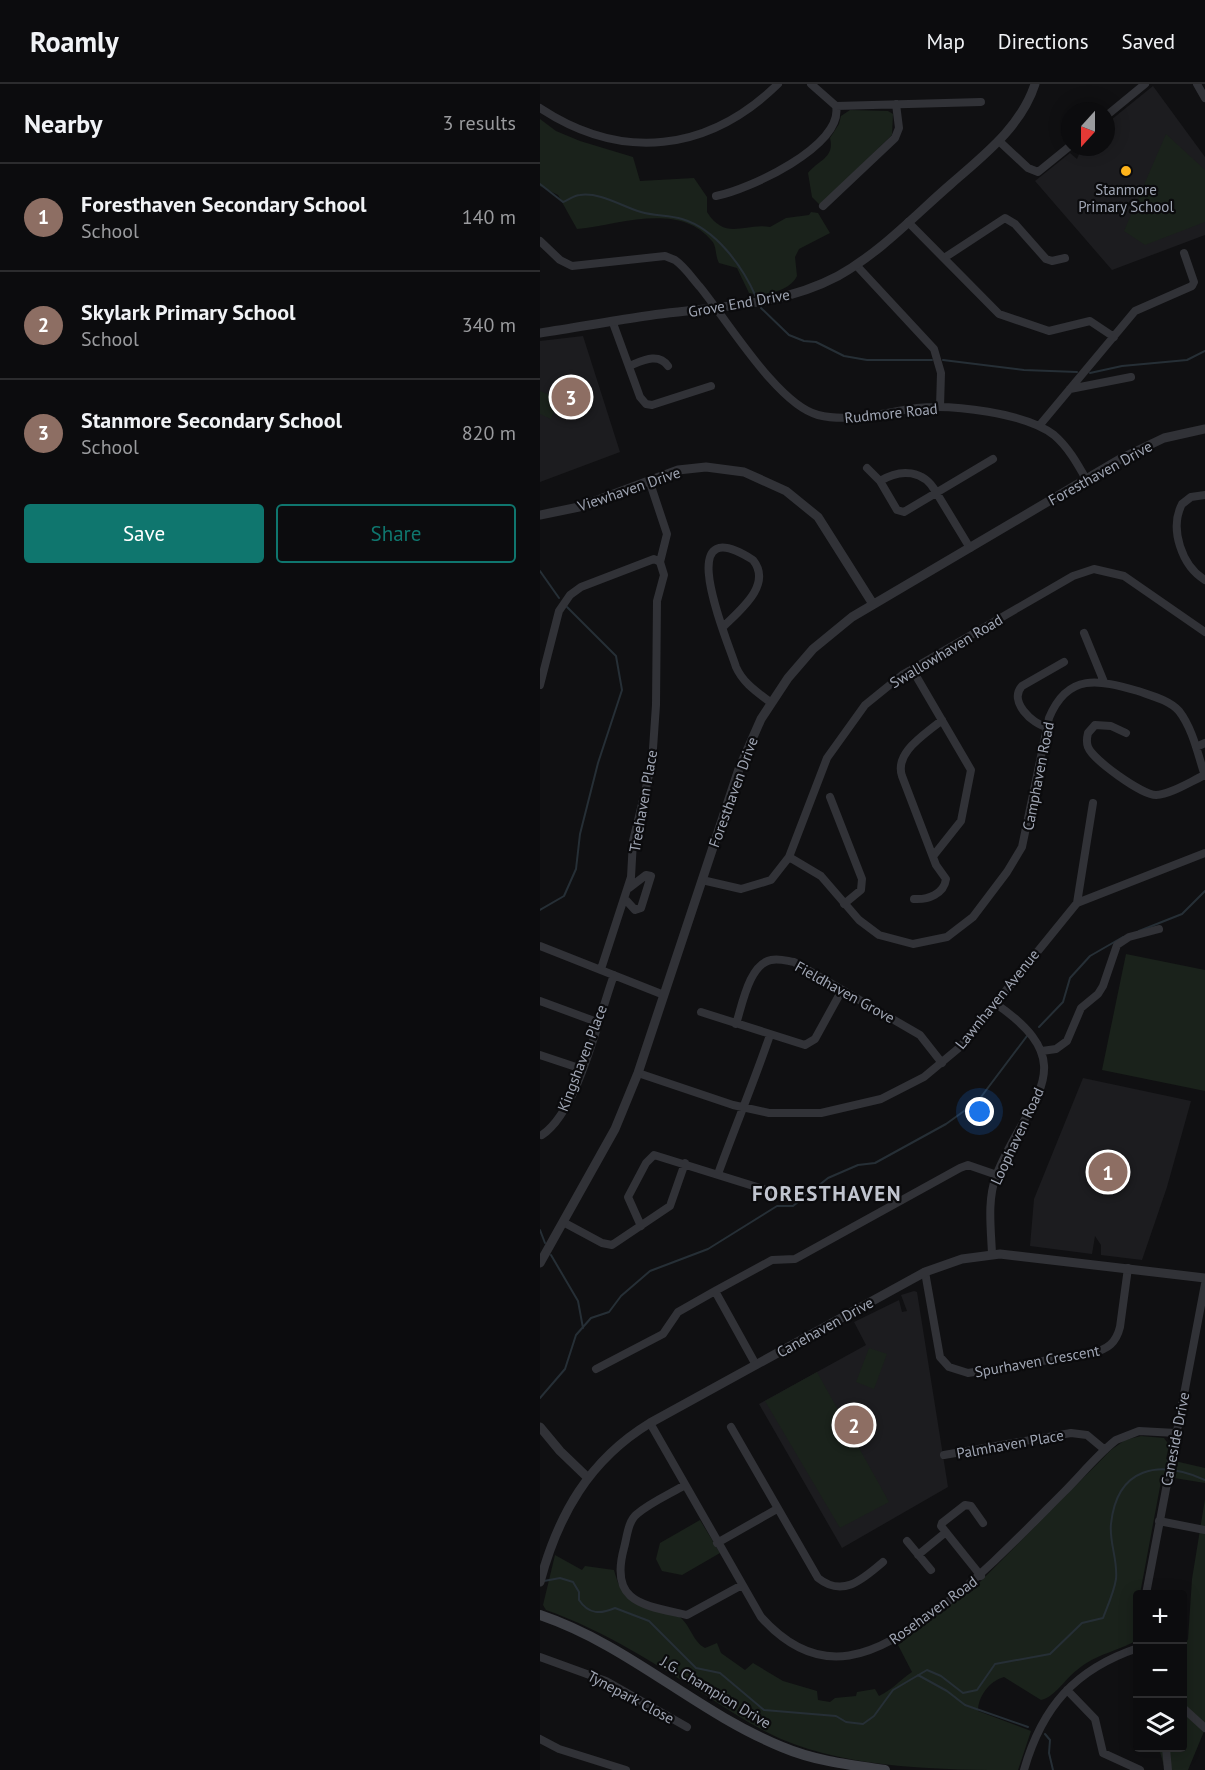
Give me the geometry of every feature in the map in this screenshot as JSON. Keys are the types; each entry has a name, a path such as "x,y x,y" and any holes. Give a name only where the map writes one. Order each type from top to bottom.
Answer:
{"main road":[{"name":"J.G. Champion Drive","path":"540,1615 600,1640 740,1726 781,1747 824,1761 885,1770"}],"street":[{"path":"540,108 568,125 602,138 628,142 665,142 692,137 728,123 754,106 778,84"},
{"path":"811,84 836,106 981,102"},
{"name":"Grove End Drive","path":"540,333 787,297 821,284 856,265 999,141 1023,111 1035,84"},
{"path":"1115,109 1145,84"},
{"path":"1197,84 1205,98"},
{"path":"823,206 895,138 899,128 896,104"},
{"path":"716,196 740,189 800,158 831,129 837,119 836,106"},
{"path":"999,141 1028,168 1038,172 1061,153"},
{"path":"944,258 1005,218 1015,224 1046,259 1052,261 1065,258"},
{"path":"908,222 999,314 1049,331 1090,321 1114,337"},
{"name":"Rudmore Road","path":"540,241 555,256 572,266 671,258 680,263 777,385 799,407 808,412 834,418 850,418 940,406 1006,417 1039,426 1066,447 1086,479"},
{"path":"1039,426 1140,308 1192,286 1194,282 1184,253"},
{"path":"856,265 934,349 939,365 940,406"},
{"path":"613,323 640,397 646,404 652,405 711,386"},
{"path":"629,366 656,358 668,366"},
{"path":"1070,389 1131,377"},
{"name":"Foresthaven Drive","path":"540,1263 615,1129 638,1073 747,748 770,702 813,649 852,617 1086,479 1152,443 1205,429"},
{"path":"867,468 880,482 895,508 902,512 993,459"},
{"name":"Viewhaven Drive","path":"540,515 579,507 678,470 706,467 744,472 772,483 796,497 818,517 873,604"},
{"path":"880,482 897,476 917,474 927,477 970,548"},
{"name":"Treehaven Place","path":"601,969 628,888 633,841 653,754 657,601 664,575 658,561 668,534 649,480"},
{"path":"1205,495 1191,497 1182,504 1179,528 1182,554 1192,571 1205,580"},
{"path":"723,627 753,596 758,574 753,560 725,548 712,552 708,557 706,570 723,627 739,673 749,686 770,702"},
{"path":"540,685 559,611 570,595 581,587 637,564 658,561"},
{"name":"Swallowhaven Road","path":"702,880 731,888 749,888 771,880 789,858 817,778 840,737 865,705 912,669 1073,576 1094,570 1124,576 1205,632"},
{"path":"1084,633 1104,681"},
{"path":"1047,727 1030,721 1018,699 1017,692 1022,686 1064,662"},
{"path":"912,669 970,766 971,776 961,821 934,855"},
{"name":"Camphaven Road","path":"789,858 821,876 859,920 879,935 901,943 934,942 965,925 1007,872 1022,847 1047,727 1054,706 1065,692 1081,684 1104,681 1172,705 1183,717 1205,775"},
{"path":"914,899 929,897 945,885 946,879 936,865 902,776 900,764 907,751 942,720"},
{"path":"1126,733 1111,726 1095,725 1088,732 1088,747 1095,758 1105,766 1150,793 1165,792 1205,775"},
{"path":"1196,747 1205,743"},
{"path":"830,797 862,879 861,890 844,904"},
{"path":"1077,903 1093,803"},
{"name":"Lawnhaven Avenue","path":"638,1073 745,1108 789,1114 844,1110 900,1091 942,1063 969,1037 1077,903 1205,853"},
{"path":"625,899 635,910 641,908 651,876 646,875 628,888"},
{"path":"996,1004 1022,1022 1042,1051 1056,1049 1068,1041 1081,1008 1098,994 1103,986 1117,945 1129,937 1160,928"},
{"path":"540,946 664,994"},
{"name":"Fieldhaven Grove","path":"736,1024 757,970 771,960 794,962 920,1035 942,1063"},
{"name":"Kingshaven Place","path":"542,1135 556,1122 565,1108 582,1069 614,975"},
{"path":"701,1012 801,1045 815,1039 842,990"},
{"path":"540,1001 597,1022"},
{"path":"718,1174 735,1125 745,1108 770,1035"},
{"name":"Loophaven Road","path":"992,1254 990,1212 997,1175 1045,1076 1042,1051"},
{"path":"540,1055 582,1069"},
{"path":"641,1226 628,1197 651,1156 657,1155 685,1163 773,1192"},
{"path":"563,1221 609,1245 641,1226 672,1203 685,1163"},
{"path":"596,1369 663,1334 678,1312 715,1291 772,1260 795,1259 965,1165 997,1175"},
{"name":"Canehaven Drive","path":"540,1582 560,1522 587,1476 624,1440 650,1423 925,1272 962,1259 992,1254 1045,1257 1205,1278"},
{"name":"Spurhaven Crescent","path":"925,1272 940,1357 949,1367 968,1373 1092,1353 1108,1348 1118,1336 1128,1268"},
{"name":"Caneside Drive","path":"1147,1590 1205,1284"},
{"path":"715,1291 756,1365"},
{"name":"Rosehaven Road","path":"650,1423 761,1617 782,1637 802,1648 839,1657 863,1653 884,1646 906,1633 981,1576 1116,1440 1133,1432 1176,1433"},
{"path":"540,1427 560,1451 587,1476"},
{"path":"731,1427 812,1570 824,1583 837,1587 851,1586 883,1562"},
{"name":"Palmhaven Place","path":"944,1455 1071,1433 1087,1435 1105,1450"},
{"path":"685,1485 638,1513 630,1522 618,1571 628,1594 636,1601 687,1615 742,1585"},
{"path":"981,1576 946,1532 942,1523 964,1504 971,1506 983,1522"},
{"path":"717,1543 777,1509"},
{"path":"1159,1521 1205,1530"},
{"path":"918,1555 946,1532"},
{"path":"907,1540 931,1570"},
{"path":"1024,1770 1035,1736 1055,1704 1067,1690 1092,1668 1133,1650"},
{"name":"Tynepark Close","path":"540,1657 606,1681 687,1727"},
{"path":"1067,1690 1095,1719 1102,1753 1140,1770"},
{"path":"1187,1712 1205,1728"},
{"path":"540,1739 559,1749 626,1770"},
{"path":"1166,1752 1168,1770"}],"shaded area":[{"name":"Stanmore Primary School","path":"1153,86 1205,157 1205,235 1112,270 1035,181 1066,156 1074,156 1077,159 1078,156 1115,156 1115,117"},
{"path":"850,110 888,111 893,114 892,135 820,205 812,197 808,173 828,154 831,145 830,138 841,116"},
{"path":"540,119 556,131 580,141 633,157 640,181 694,178 707,197 707,212 721,226 729,229 770,227 786,218 809,215 811,212 818,213 830,233 799,249 795,257 797,276 789,286 776,292 755,294 749,293 737,268 719,263 712,241 698,229 683,222 648,218 577,229 558,195 540,186"},
{"path":"1166,134 1205,170 1205,222 1145,245 1124,231"},
{"path":"583,336 620,452 540,482 540,341"},
{"path":"540,391 559,399 551,419 540,414"},
{"path":"1126,954 1205,970 1205,1091 1102,1070"},
{"path":"1083,1078 1191,1101 1167,1187 1142,1260 1101,1255 1101,1245 1095,1236 1092,1254 1030,1246 1034,1199"},
{"path":"917,1292 948,1487 842,1548 759,1404 866,1345 854,1322 899,1300 902,1312 907,1311 901,1295"},
{"path":"869,1348 887,1354 874,1389 856,1382"},
{"path":"817,1372 889,1502 840,1528 765,1401"},
{"path":"1141,1436 1164,1438 1169,1445 1166,1459 1205,1468 1205,1483 1162,1476 1141,1590 1133,1590 1133,1642 1084,1664 1051,1695 1041,1700 1004,1677 985,1690 978,1711 1031,1731 1018,1770 898,1766 867,1762 808,1749 763,1730 630,1650 568,1618 546,1610 543,1605 555,1555 582,1570 585,1566 614,1570 624,1593 631,1599 678,1616 701,1645 705,1648 717,1643 721,1653 745,1670 753,1663 783,1681 817,1691 818,1700 830,1702 835,1698 856,1696 857,1692 875,1689 879,1696 912,1672 898,1645 980,1582 1111,1450 1125,1440"},
{"path":"1205,1499 1205,1729 1188,1770 1165,1770 1160,1752 1187,1752 1187,1641 1192,1579"},
{"path":"700,1520 720,1553 682,1575 662,1571 656,1559 660,1543"}],"waterway":[{"path":"540,184 563,202 578,195 595,196 641,212 682,219 694,224 706,231 727,250 744,274 756,297"},
{"path":"761,308 789,335 804,341 816,342 844,356 867,360 932,360"},
{"path":"1090,373 1122,366 1187,360 1205,351"},
{"path":"943,360 1024,370 1077,372"},
{"path":"540,571 559,598"},
{"path":"540,910 564,896 576,869 580,834 598,763 622,690 616,656 567,607"},
{"path":"1139,931 1182,914 1205,891"},
{"path":"1039,1027 1063,1002 1070,978 1090,956 1123,937"},
{"path":"540,1398 565,1369 576,1335 591,1318 609,1312 621,1296 650,1271 708,1249 777,1206 793,1206 828,1178 858,1165 875,1163 946,1124 978,1101 1027,1036"},
{"path":"540,1230 545,1243"},
{"path":"551,1255 578,1301 583,1328"},
{"path":"544,1581 560,1578 573,1582 579,1592 579,1600 591,1611 600,1612 615,1608 649,1621 696,1668 720,1673 764,1710 836,1716 846,1722 863,1724 874,1716 893,1690 927,1670 941,1676 963,1693 977,1690 995,1664 1050,1654 1082,1623 1103,1618 1116,1579 1111,1524 1115,1505 1122,1490 1131,1479 1157,1470 1172,1470 1205,1480"},
{"path":"918,1675 947,1691 965,1705 1028,1727"},
{"path":"1045,1734 1050,1740 1049,1753 1053,1770"}],"place":[{"name":"Stanmore Primary School","path":"1126,171"},
{"name":"Stanmore Secondary School","path":"571,397"},
{"name":"Foresthaven Secondary School","path":"1108,1172"},
{"name":"Skylark Primary School","path":"854,1425"}],"district":[{"name":"FORESTHAVEN","path":"827,1193"}]}
